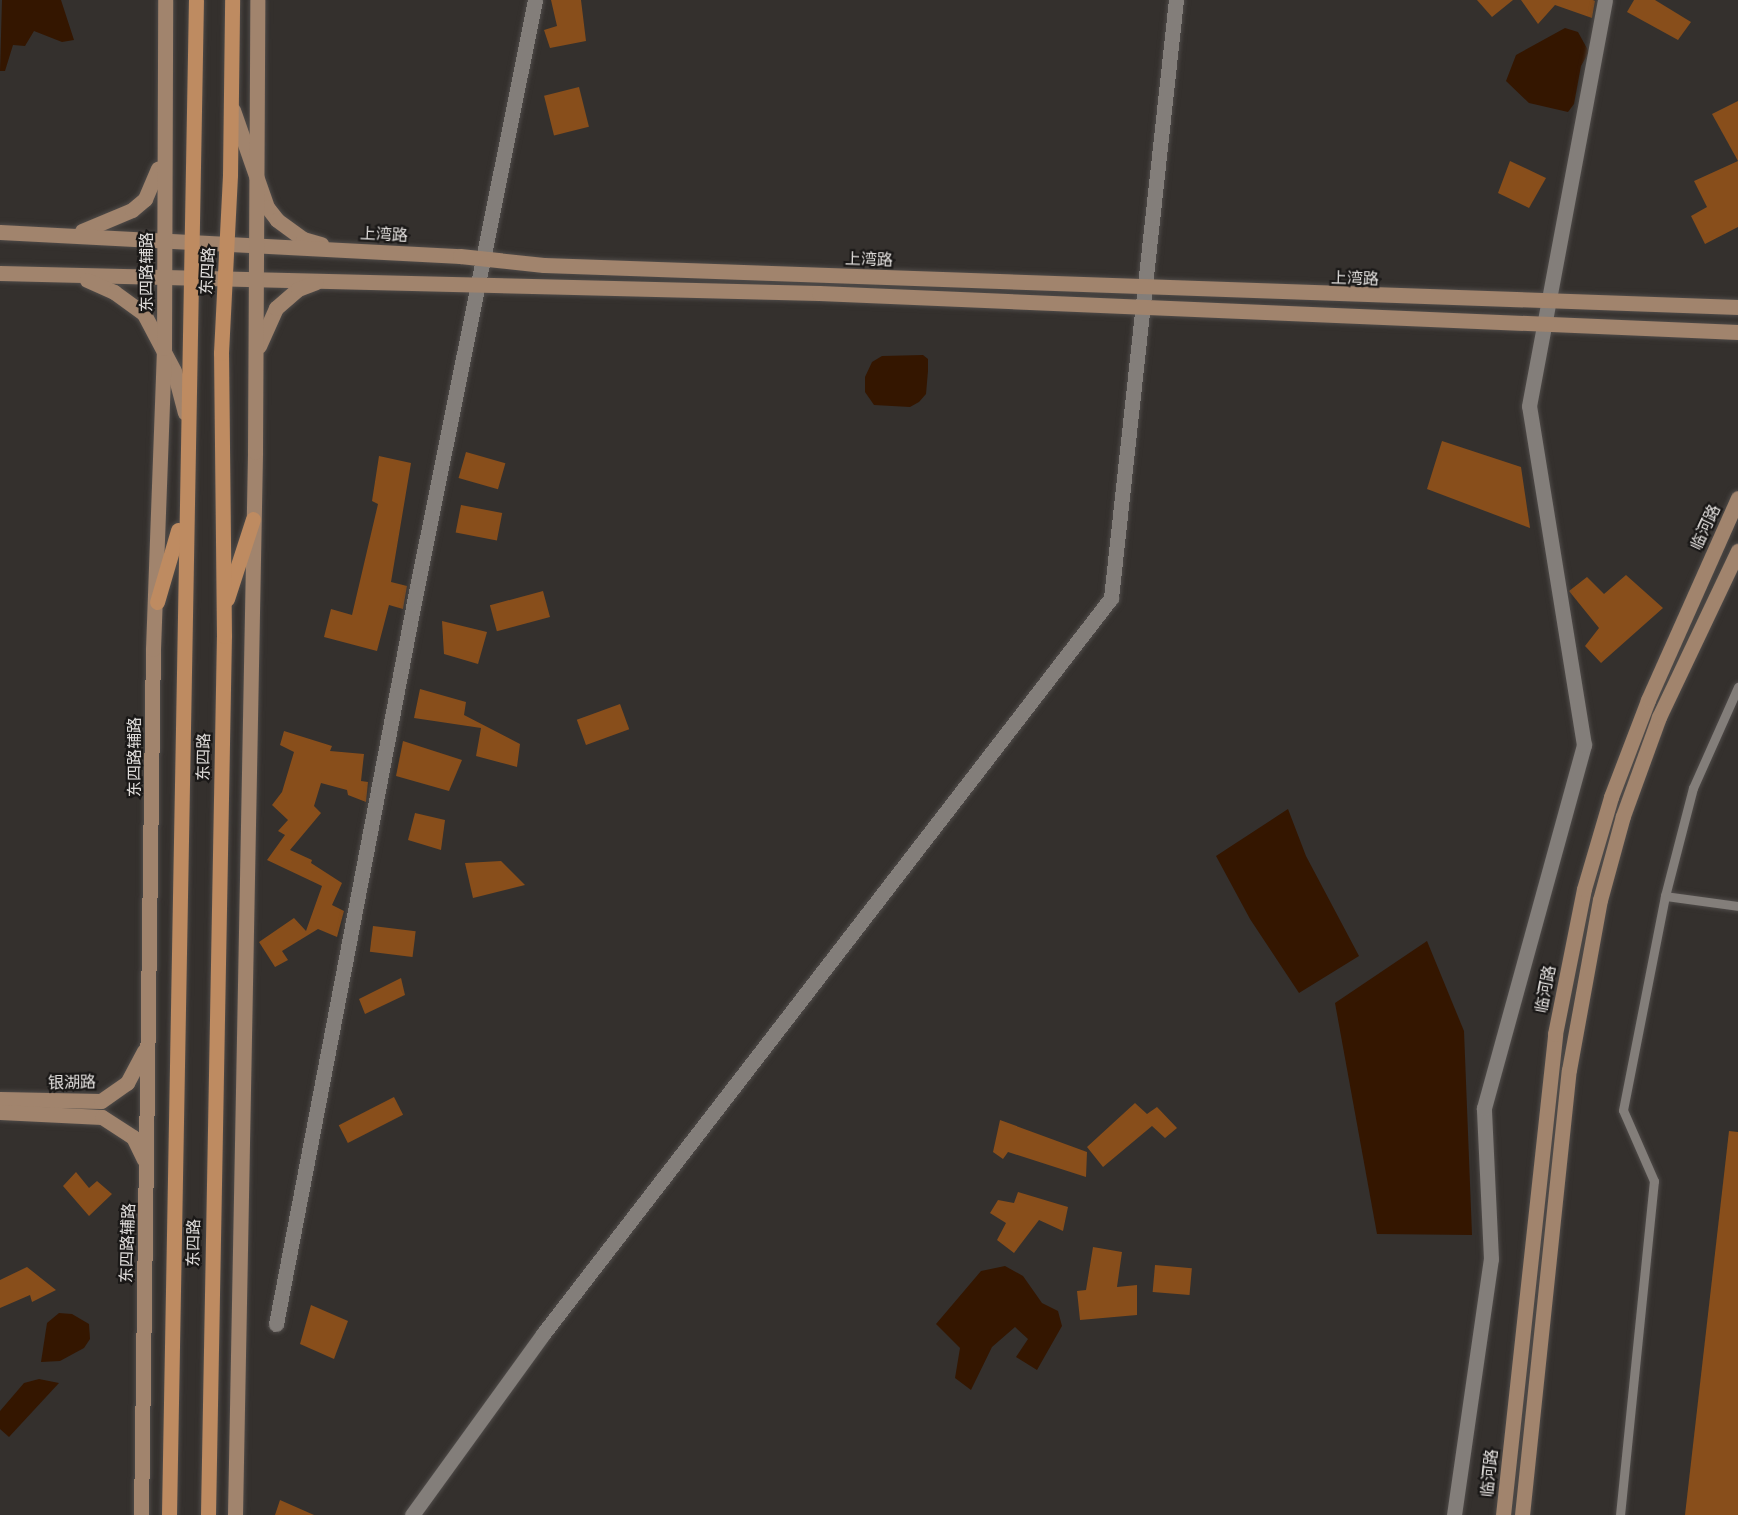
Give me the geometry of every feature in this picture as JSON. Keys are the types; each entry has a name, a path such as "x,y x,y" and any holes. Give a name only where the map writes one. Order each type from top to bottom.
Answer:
{"main road":[{"name":"东四路辅路","path":"141,1515 148,1039 164,348 165,0"},
{"name":"东四路","path":"169,1515 185,413 191,241 195,0"},
{"name":"东四路","path":"208,1515 223,610 220,454 232,0"},
{"path":"232,22 237,0"},
{"path":"235,1515 253,519 257,0"},
{"path":"231,103 254,177 277,220 303,239 348,251"},
{"path":"67,234 104,225 145,199 153,186 163,145"},
{"name":"上湾路","path":"0,232 164,239 483,258 544,265 1548,303 1738,307"},
{"path":"0,273 330,279 1144,306 1738,332"},
{"path":"64,275 92,281 128,301 144,314 164,348 185,413"},
{"path":"255,367 262,335 276,308 298,289 330,279"},
{"name":"临河路","path":"1503,1515 1554,1046 1584,889 1611,797 1645,709 1738,498"},
{"path":"157,602 184,510"},
{"path":"223,610 253,519"},
{"path":"1522,1515 1569,1070 1600,900 1623,816 1659,717 1738,551"},
{"name":"银湖路","path":"0,1099 101,1101 131,1078 148,1039"},
{"name":"银湖路","path":"0,1113 102,1117 133,1137 147,1170"}],"street":[{"path":"276,1324 535,0"},
{"path":"412,1515 543,1334 1111,598 1176,0"},
{"path":"1454,1515 1491,1259 1484,1108 1584,745 1529,406 1605,0"}],"lane":[{"path":"1620,1515 1654,1181 1623,1110 1665,896 1693,788 1738,687"},
{"path":"1665,896 1738,906"}],"shaded area":[{"path":"2,0 61,0 74,40 62,42 34,31 25,46 13,45 5,71 0,71"},
{"path":"1565,28 1578,32 1589,52 1581,66 1574,104 1568,112 1529,103 1506,81 1516,55"},
{"path":"923,355 928,359 928,371 926,394 919,402 910,407 874,405 865,392 865,377 872,362 882,356"},
{"path":"1288,809 1306,856 1359,956 1299,993 1250,919 1216,856"},
{"path":"1427,941 1464,1031 1472,1235 1377,1234 1335,1003"},
{"path":"1005,1266 1023,1276 1042,1303 1058,1311 1062,1326 1037,1370 1016,1357 1028,1339 1015,1327 992,1347 971,1390 955,1378 960,1348 936,1324 981,1271"},
{"path":"59,1313 72,1314 89,1324 90,1339 84,1348 60,1361 41,1362 47,1323"},
{"path":"39,1379 59,1383 9,1437 0,1429 0,1411 24,1383"}],"building":[{"path":"551,0 581,0 586,41 550,48 544,30 557,26"},
{"path":"1477,0 1513,0 1492,17"},
{"path":"1521,0 1595,1 1592,18 1555,5 1538,24"},
{"path":"1634,0 1655,0 1691,22 1678,40 1627,12"},
{"path":"579,87 589,127 554,135 544,96"},
{"path":"1738,101 1738,161 1712,114"},
{"path":"1510,161 1546,178 1529,208 1498,193"},
{"path":"1738,161 1738,227 1705,244 1691,216 1707,207 1694,181"},
{"path":"1442,441 1521,467 1530,528 1427,489"},
{"path":"466,452 505,463 498,489 459,478"},
{"path":"379,456 411,463 391,582 407,586 403,609 389,605 377,651 324,637 331,609 352,615 378,504 372,501"},
{"path":"461,505 502,513 497,540 456,532"},
{"path":"1626,575 1663,608 1601,663 1585,646 1599,628 1569,591 1587,577 1604,594"},
{"path":"543,591 550,617 497,631 490,605"},
{"path":"442,621 487,632 478,664 444,654"},
{"path":"420,689 466,702 464,715 520,744 517,767 476,756 481,728 414,718"},
{"path":"620,704 629,729 586,745 577,720"},
{"path":"284,731 332,746 330,751 364,754 361,781 368,782 366,802 348,795 347,790 321,783 314,806 321,813 290,850 312,860 311,863 342,883 332,905 344,911 337,937 318,929 282,951 288,960 275,967 259,942 294,918 306,931 322,886 267,860 285,835 278,831 288,820 272,805 282,792 294,752 280,745"},
{"path":"403,741 462,760 449,791 396,776"},
{"path":"415,813 445,820 441,850 408,840"},
{"path":"501,861 525,885 473,898 465,863"},
{"path":"373,926 416,931 413,957 370,952"},
{"path":"401,978 405,995 365,1014 359,999"},
{"path":"394,1097 403,1115 348,1143 339,1125"},
{"path":"1135,1103 1147,1114 1157,1107 1177,1128 1165,1138 1152,1126 1103,1167 1087,1147"},
{"path":"1000,1120 1087,1152 1086,1177 1008,1152 1003,1159 993,1152"},
{"path":"1729,1131 1738,1132 1738,1515 1685,1515"},
{"path":"76,1172 89,1188 97,1181 112,1194 89,1216 63,1186"},
{"path":"1018,1192 1068,1207 1063,1231 1039,1220 1014,1253 997,1240 1006,1223 990,1213 998,1200 1014,1203"},
{"path":"1093,1247 1122,1252 1117,1287 1137,1285 1137,1315 1080,1320 1077,1291 1086,1290"},
{"path":"1155,1265 1192,1268 1190,1295 1153,1292"},
{"path":"27,1267 56,1290 32,1302 30,1295 0,1308 0,1280"},
{"path":"311,1305 348,1321 334,1359 300,1344"},
{"path":"280,1500 314,1515 275,1515"}]}
